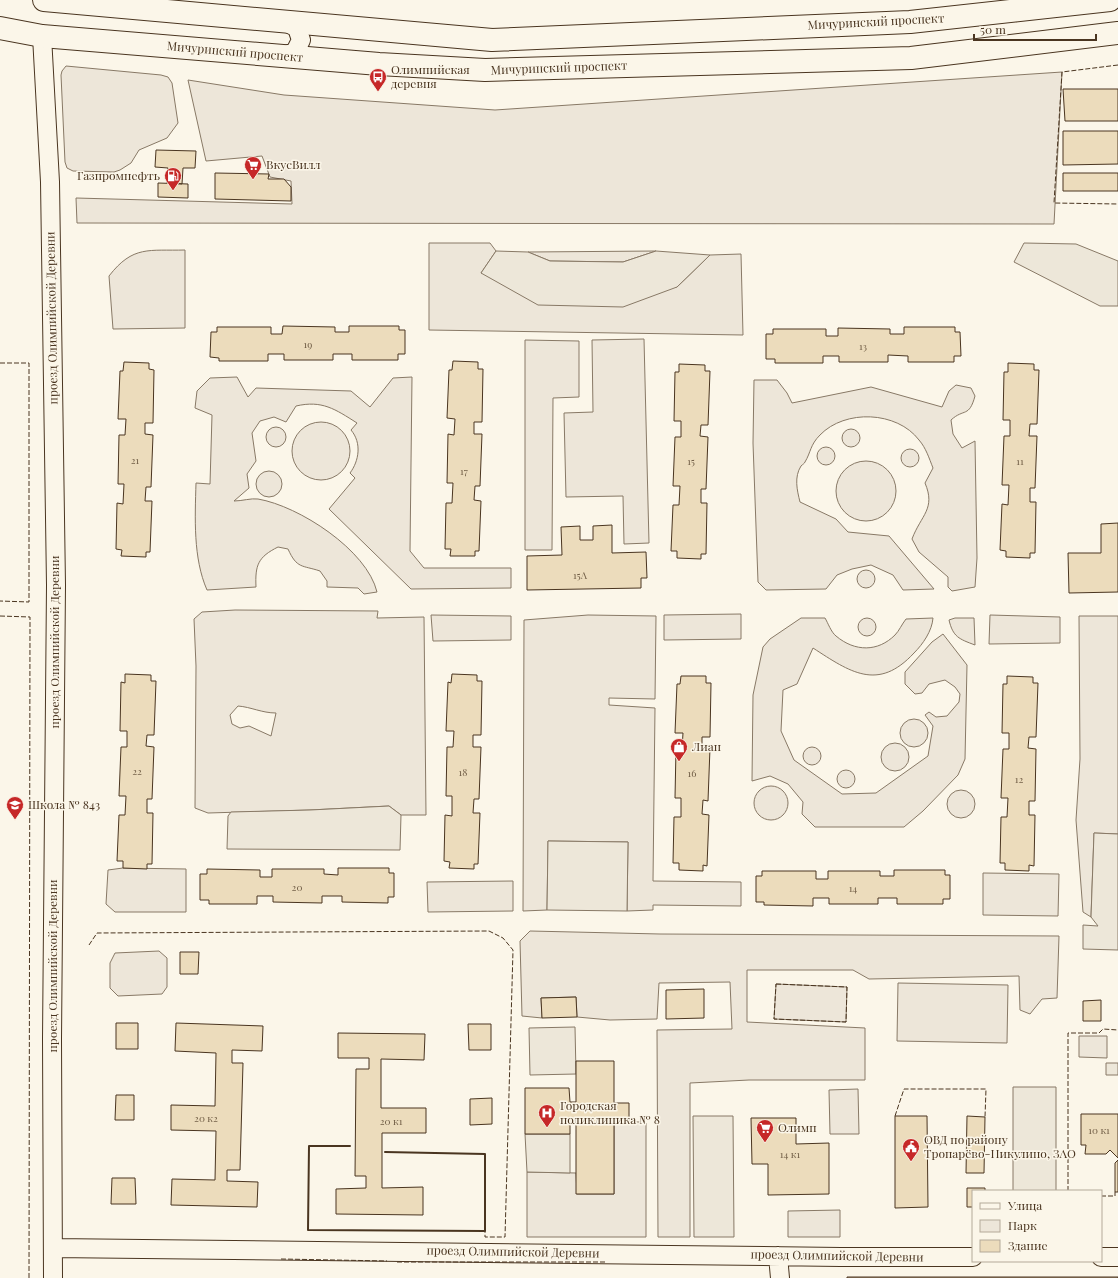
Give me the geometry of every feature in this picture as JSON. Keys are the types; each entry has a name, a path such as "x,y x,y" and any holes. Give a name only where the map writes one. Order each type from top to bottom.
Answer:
{"main road":[{"name":"Мичуринский проспект","path":"44,0 492,40 910,22 1110,0"},
{"name":"Мичуринский проспект","path":"0,28 42,36 379,64 493,70 911,58 1118,33"}],"street":[{"path":"283,56 295,52 301,40 297,28 286,22"},
{"name":"проезд Олимпийской Деревни","path":"42,36 50,182 56,585 52,1039 53,1278"},
{"name":"проезд Олимпийской Деревни","path":"53,1248 972,1257"},
{"path":"778,1256 780,1278"},
{"path":"1102,1257 1118,1257"}],"green space":[{"path":"66,66 161,75 168,77 172,83 178,123 167,138 139,150 131,163 120,170 114,172 73,171 67,168 65,162 61,75"},
{"path":"1062,72 1054,224 77,223 76,198 292,204 291,181 270,177 262,156 206,161 188,80 284,95 495,110"},
{"path":"429,243 490,243 496,251 481,273 677,287 710,255 741,254 743,335 429,330"},
{"path":"151,250 185,250 185,328 113,329 109,276 118,266 134,254 142,252"},
{"path":"656,251 623,262 550,261 528,252"},
{"path":"644,339 649,543 624,544 623,496 566,497 564,413 593,412 592,340"},
{"path":"525,340 579,341 579,397 553,398 552,550 525,550"},
{"path":"237,377 248,397 256,388 351,391 370,407 393,378 412,377 410,551 424,568 511,568 511,588 411,589 329,509 355,478 350,473 356,463 358,446 351,430 357,423 328,407 305,404 296,406 286,422 274,417 260,421 252,433 256,461 247,474 249,488 234,501 258,499 274,503 311,520 346,546 360,561 371,576 377,592 364,594 358,588 327,587 327,581 320,571 304,567 297,563 288,549 278,547 266,554 259,562 256,573 256,587 207,590 202,578 197,551 195,524 196,483 210,484 212,415 195,408 197,391 210,378"},
{"path":"754,380 777,380 787,393 792,403 871,387 942,407 949,391 956,385 971,388 975,396 971,407 966,412 959,414 951,420 953,434 962,448 975,441 977,558 975,587 952,591 948,587 948,577 919,552 912,539 928,506 929,499 925,483 933,468 924,446 909,430 898,423 871,417 843,421 820,435 812,445 805,463 801,466 797,475 797,488 800,502 836,519 848,532 889,536 934,589 903,590 893,575 871,565 852,569 837,575 826,589 766,590 758,582 753,443"},
{"path":"315,422 327,422 342,430 350,445 350,457 342,472 327,480 315,480 300,472 292,457 292,445 300,430"},
{"path":"272,427 280,427 286,433 286,441 280,447 272,447 266,441 266,433"},
{"path":"847,429 855,429 860,434 858,445 855,447 847,447 842,442 842,434"},
{"path":"822,447 830,447 835,452 833,463 830,465 822,465 817,460 817,452"},
{"path":"906,449 914,449 919,454 917,465 914,467 906,467 901,462 901,454"},
{"path":"866,461 883,466 891,474 896,491 891,508 883,516 866,521 849,516 841,508 836,491 841,474 849,466"},
{"path":"269,471 278,475 282,484 278,493 269,497 260,493 256,484 260,475"},
{"path":"862,570 870,570 875,575 873,586 870,588 862,588 857,583 857,575"},
{"path":"235,610 378,611 377,618 424,617 426,815 401,815 389,806 208,813 195,808 196,666 194,619 202,612","holes":["238,706 276,713 271,736 249,726 240,728 232,724 230,715"]},
{"path":"741,614 741,639 664,640 664,615"},
{"path":"431,615 511,616 511,640 433,641"},
{"path":"588,615 656,616 655,699 609,698 609,705 655,708 653,881 741,882 741,906 653,905 653,910 627,911 628,842 548,841 547,910 523,911 524,620"},
{"path":"990,615 1060,617 1060,643 989,644"},
{"path":"1079,616 1118,616 1118,834 1094,833 1091,917 1083,912 1076,820 1080,759"},
{"path":"801,618 825,618 836,636 851,645 866,648 881,645 888,641 906,619 933,618 929,632 921,646 901,665 888,672 876,675 864,674 839,664 813,648 797,684 783,690 781,731 794,760 842,794 876,793 928,756 933,726 925,715 929,712 936,717 947,716 959,702 960,694 955,687 945,680 929,684 922,693 915,694 905,684 905,672 932,642 943,634 967,665 965,759 958,775 923,811 904,827 815,827 802,814 803,802 788,784 770,776 752,781 753,695 763,647 770,639"},
{"path":"863,618 871,618 876,623 874,634 871,636 863,636 858,631 858,623"},
{"path":"955,618 974,618 975,645 961,639 952,630 949,620"},
{"path":"914,719 920,720 924,723 927,727 927,739 924,743 920,746 914,747 908,746 904,743 901,739 900,733 901,727 904,723 908,720"},
{"path":"895,743 905,747 909,757 905,767 895,771 885,767 881,757 885,747"},
{"path":"808,747 816,747 821,752 819,763 816,765 808,765 803,760 803,752"},
{"path":"842,770 850,770 855,775 853,786 850,788 842,788 837,783 837,775"},
{"path":"771,786 783,791 788,803 783,815 771,820 759,815 754,803 759,791"},
{"path":"961,790 967,791 971,794 974,798 974,810 971,814 967,817 961,818 955,817 951,814 948,810 947,804 948,798 951,794 955,791"},
{"path":"123,868 186,869 186,912 115,912 106,904 108,870"},
{"path":"983,873 1059,874 1058,916 983,915"},
{"path":"513,881 513,911 428,912 427,882"},
{"path":"530,931 660,934 1059,936 1057,998 1042,999 1030,1014 1020,1010 1019,976 869,979 853,970 747,970 747,1022 865,1028 865,1080 749,1080 690,1083 690,1237 658,1237 657,1030 732,1029 730,982 659,983 657,1019 610,1020 577,1017 576,997 541,998 542,1018 522,1016 520,941"},
{"path":"159,951 167,958 167,987 162,994 118,996 110,988 110,963 115,953"},
{"path":"898,983 1008,985 1007,1043 897,1041"},
{"path":"776,984 847,987 846,1022 774,1019"},
{"path":"1079,1036 1107,1036 1107,1058 1079,1057"},
{"path":"858,1089 859,1134 830,1134 829,1090"},
{"path":"614,1122 646,1122 646,1237 527,1237 527,1172 576,1173 577,1194 614,1194"},
{"path":"840,1210 840,1237 788,1237 788,1211"}],"shaded area":[{"path":"1024,243 1076,244 1118,261 1118,306 1100,306 1014,262"},
{"path":"496,251 528,252 550,261 623,262 656,251 710,255 677,287 623,307 538,305 481,273"},
{"path":"389,806 401,815 400,850 227,849 228,816 231,812"},
{"path":"1094,833 1118,834 1118,950 1083,949 1083,925 1098,926 1091,917"},
{"path":"548,841 628,842 627,911 547,910"},
{"path":"575,1027 576,1074 530,1075 529,1028"},
{"path":"1106,1063 1118,1063 1118,1075 1106,1075"},
{"path":"1013,1087 1056,1087 1056,1190 1013,1190"},
{"path":"693,1116 733,1116 734,1237 694,1237"},
{"path":"525,1134 570,1134 570,1173 527,1172"}],"building":[{"path":"1063,89 1118,89 1118,121 1065,121"},
{"path":"1063,131 1118,131 1118,164 1063,165"},
{"path":"156,150 196,151 195,168 183,168 182,184 167,183 168,168 155,167"},
{"path":"215,173 269,174 268,179 284,179 291,187 291,201 215,199"},
{"path":"1063,173 1118,173 1118,191 1063,191"},
{"name":"Газпромнефть","path":"158,183 188,184 188,198 158,197"},
{"path":"283,326 335,327 335,332 349,332 349,326 399,326 399,330 405,330 405,354 398,354 398,360 352,360 352,354 333,354 333,360 284,360 284,354 268,354 268,361 219,361 219,358 210,357 211,332 217,332 217,327 271,327 271,334 282,334"},
{"path":"904,327 955,327 955,332 960,332 961,356 954,356 954,362 908,362 908,356 888,355 888,362 839,362 839,356 823,356 823,363 775,363 775,359 766,359 766,334 773,334 773,329 826,329 826,336 838,336 838,328 890,329 890,334 904,334"},
{"path":"453,361 478,362 478,369 483,369 482,422 474,422 474,434 482,434 480,486 475,486 474,500 481,501 479,551 475,551 475,556 450,556 451,549 445,549 446,503 452,503 453,483 447,483 448,434 454,435 455,419 447,418 449,370 452,370"},
{"path":"124,362 149,363 149,369 154,370 153,423 145,423 145,434 153,435 151,487 146,487 145,501 152,501 150,552 146,552 146,557 121,556 122,550 116,549 117,503 123,504 124,484 118,484 119,435 125,435 126,419 118,419 120,371 123,371"},
{"path":"1008,363 1034,364 1034,370 1039,370 1037,424 1030,424 1029,436 1037,436 1035,488 1030,488 1030,502 1036,502 1035,553 1030,553 1030,558 1006,557 1006,551 1000,550 1002,504 1008,505 1009,485 1002,485 1004,436 1010,436 1010,420 1003,420 1004,372 1008,372"},
{"path":"679,364 705,365 705,371 710,371 708,425 701,425 700,436 708,437 706,489 701,489 701,503 707,503 706,554 701,554 701,559 677,558 677,551 671,551 673,505 679,505 680,486 673,486 675,437 681,437 681,421 674,421 675,372 679,372"},
{"path":"1118,523 1118,592 1069,593 1068,553 1101,553 1101,524"},
{"path":"612,525 612,553 646,552 647,578 641,578 641,588 527,590 527,556 562,555 561,527 580,526 580,540 593,540 593,526"},
{"path":"125,674 151,675 151,681 156,681 154,735 147,735 146,746 154,747 152,799 147,799 147,813 153,813 152,864 147,864 147,869 123,868 123,861 117,861 119,815 125,815 126,796 119,796 121,747 127,747 127,731 120,731 121,682 125,683"},
{"path":"452,674 477,675 477,681 482,681 481,735 473,735 473,747 481,747 479,799 474,799 473,813 480,813 478,864 474,864 474,869 449,868 450,862 444,861 445,815 452,816 452,796 446,796 447,747 453,747 454,731 446,731 448,682 451,683"},
{"path":"681,676 706,676 706,683 711,683 710,737 702,737 702,748 710,748 708,801 703,800 702,814 709,815 707,866 703,865 703,871 679,870 679,863 673,863 674,817 681,817 681,798 675,798 676,749 682,749 683,733 675,733 677,684 680,684"},
{"path":"1007,676 1033,677 1033,683 1038,683 1036,737 1029,737 1028,748 1036,749 1035,801 1029,801 1029,815 1035,815 1034,866 1029,865 1029,871 1005,870 1005,863 1000,863 1001,817 1007,817 1008,798 1001,798 1003,749 1009,749 1009,733 1002,733 1003,684 1007,684"},
{"path":"338,868 389,868 389,873 394,873 394,897 388,897 388,903 342,902 342,896 322,896 322,903 273,902 273,896 257,896 257,904 209,904 209,900 200,900 200,874 207,874 207,869 260,870 260,877 272,877 272,869 324,869 324,874 338,875"},
{"path":"894,870 945,870 945,875 950,875 950,899 943,899 943,904 897,904 897,898 878,898 878,904 829,904 829,898 813,898 813,906 764,905 764,902 756,902 756,876 762,876 762,871 816,871 816,879 828,879 828,871 880,871 880,876 894,876"},
{"path":"180,952 199,952 198,974 180,974"},
{"path":"704,989 704,1018 666,1019 666,990"},
{"path":"576,997 577,1017 542,1018 541,998"},
{"path":"1101,1000 1101,1021 1083,1021 1083,1001"},
{"path":"116,1023 138,1023 138,1049 116,1049"},
{"path":"176,1023 263,1026 262,1051 232,1050 232,1063 243,1063 240,1170 227,1170 227,1181 258,1182 257,1207 171,1205 172,1179 215,1180 216,1131 171,1130 171,1105 215,1106 216,1053 175,1051"},
{"path":"468,1024 491,1024 491,1050 469,1050"},
{"path":"338,1033 425,1034 424,1060 381,1059 381,1108 426,1108 426,1133 382,1133 382,1188 423,1187 423,1215 336,1214 336,1189 366,1188 366,1176 355,1176 356,1069 369,1069 369,1058 338,1058"},
{"name":"Городская поликлиника № 8","path":"576,1061 614,1061 614,1103 629,1103 629,1122 614,1122 614,1194 576,1194 576,1120 570,1120 570,1134 525,1134 525,1088 569,1088 570,1102 576,1102"},
{"path":"116,1095 134,1095 134,1120 115,1120"},
{"path":"492,1098 492,1124 470,1125 470,1099"},
{"path":"1081,1114 1118,1114 1118,1158 1110,1150 1106,1154 1085,1154 1086,1145 1081,1145"},
{"name":"ОВД по району Тропарёво-Никулино, ЗАО","path":"895,1116 927,1116 928,1207 895,1208"},
{"path":"967,1116 985,1117 984,1173 966,1173"},
{"path":"751,1118 796,1118 796,1144 829,1143 829,1194 768,1195 768,1164 752,1164"},
{"path":"1118,1160 1118,1192 1115,1192 1115,1163"},
{"path":"112,1178 135,1178 136,1204 111,1204"},
{"path":"967,1188 985,1188 985,1190 972,1190 972,1207 967,1207"},
{"path":"1118,1277 1118,1278 847,1278"}],"fence":[{"path":"1118,65 1062,72 1054,203 1118,204"},
{"path":"0,363 29,363 29,602 0,601"},
{"path":"0,616 30,617 29,1278"},
{"path":"89,945 97,933 489,931 503,938 513,950 505,1237 485,1237 485,1231"},
{"path":"776,984 847,987 846,1022 774,1019 776,984"},
{"path":"1068,1190 1068,1033 1099,1033 1103,1029 1118,1030"},
{"path":"895,1116 904,1089 986,1089 985,1117"},
{"path":"1102,1196 1115,1196 1115,1192"},
{"path":"281,1259 387,1261"},
{"path":"397,1262 607,1262"}],"wall":[{"path":"350,1146 309,1146 308,1230 485,1231 485,1154 385,1152"}],"place":[{"name":"Олимпийская деревня","path":"378,92"},
{"name":"ВкусВилл","path":"253,180"},
{"name":"Газпромнефть","path":"173,191"},
{"name":"Лиан","path":"679,762"},
{"name":"Школа № 843","path":"15,820"},
{"name":"Городская поликлиника № 8","path":"547,1128"},
{"name":"Олимп","path":"765,1143"},
{"name":"ОВД по району Тропарёво-Никулино, ЗАО","path":"911,1162"}]}
